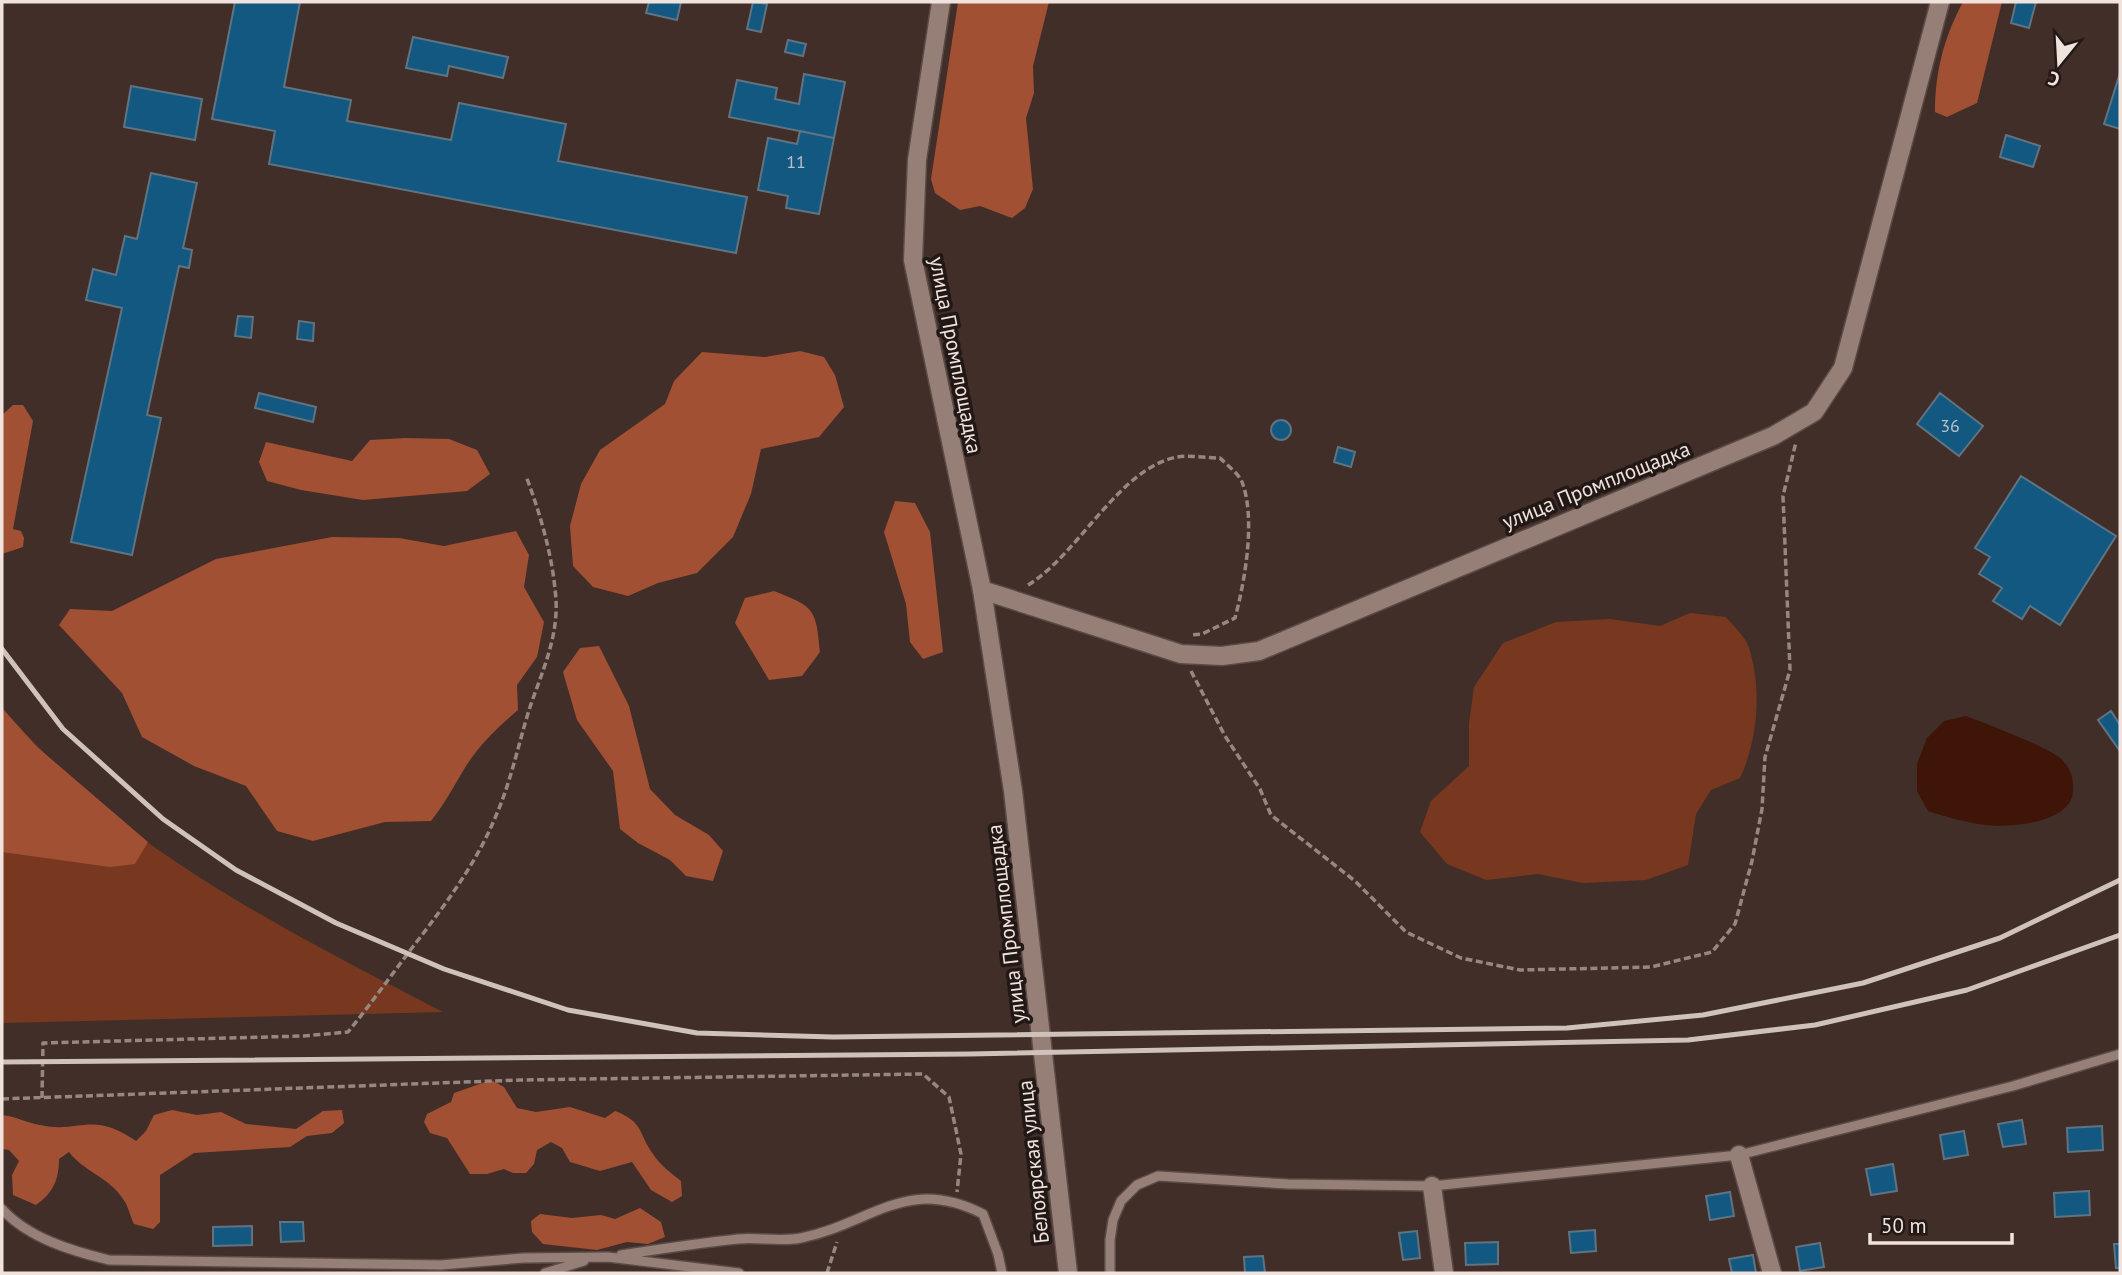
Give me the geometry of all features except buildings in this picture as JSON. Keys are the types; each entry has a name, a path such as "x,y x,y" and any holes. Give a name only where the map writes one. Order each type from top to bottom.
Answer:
{"street":[{"name":"улица Промплощадка","path":"942,2 917,160 913,260 982,590 1013,791 1043,1045"},
{"name":"улица Промплощадка","path":"982,590 1181,654 1222,656 1259,651 1539,531 1693,471 1773,436 1814,412 1843,368 1940,2"},
{"name":"Белоярская улица","path":"1043,1045 1068,1273"},
{"path":"1739,1155 1772,1273"},
{"path":"1432,1186 1444,1273"}],"lane":[{"path":"1110,1273 1113,1220 1121,1201 1137,1185 1157,1176 1288,1184 1432,1186 1739,1155 2013,1086 2120,1054"},
{"path":"545,1273 608,1257 740,1238 799,1239 851,1223 892,1203 928,1199 957,1201 983,1214 999,1254 1002,1273"},
{"path":"2,1209 6,1219 67,1250 109,1260 441,1265 523,1258 608,1257 739,1273"}],"path":[{"path":"1181,654 1225,736 1260,789 1271,815 1355,881 1406,932 1461,958 1520,970 1651,967 1712,952 1735,924 1759,822 1765,757 1790,670 1783,496 1801,419"},
{"path":"1009,597 1048,573 1135,477 1177,457 1220,458 1242,480 1248,511 1243,586 1234,618 1202,634 1177,635"},
{"path":"42,1098 43,1043 348,1032 380,993 450,901 494,821 515,768 519,744 552,647 556,602 549,552 540,514 526,477"},
{"path":"2,1099 520,1080 923,1074 949,1097 961,1154 957,1201"},
{"path":"827,1273 834,1247 851,1223"}],"shaded area":[{"path":"958,2 1049,2 1033,66 1034,93 1026,118 1033,189 1025,208 1012,218 980,206 960,210 935,193 931,179"},
{"path":"1963,2 2002,2 1977,103 1947,117 1935,112 1937,83 1946,42"},
{"path":"800,351 824,357 835,375 844,407 819,437 761,449 751,494 733,537 697,573 658,583 628,596 593,587 573,566 570,526 581,484 600,450 665,404 674,381 702,352 765,357"},
{"path":"13,405 23,405 33,421 13,529 21,531 24,538 23,547 2,554 2,415"},
{"path":"449,439 477,450 490,474 467,491 363,500 301,490 267,481 259,462 266,442 352,461 370,440"},
{"path":"895,501 915,503 930,532 943,652 923,659 910,642 906,604 884,532"},
{"path":"516,531 529,555 524,587 544,622 537,657 517,685 518,710 477,751 431,821 385,822 313,841 277,831 246,786 194,766 142,737 122,693 59,625 70,609 112,611 216,559 332,537 399,538 444,546"},
{"path":"774,591 806,606 811,611 817,627 820,652 802,676 769,680 735,623 745,598"},
{"path":"1690,613 1726,617 1742,636 1753,664 1757,697 1751,747 1740,778 1711,790 1696,814 1688,865 1646,880 1583,883 1538,874 1486,880 1447,864 1420,832 1431,801 1469,766 1469,724 1474,687 1503,643 1556,622 1610,619 1660,626"},
{"path":"599,646 629,706 650,789 675,815 709,835 723,851 713,881 686,876 670,860 638,843 620,829 613,771 577,720 563,672 580,648"},
{"path":"2,708 87,794 143,839 215,887 289,931 443,1012 2,1023"},
{"path":"2,708 36,746 148,842 135,864 110,867 2,852"},
{"path":"1966,716 2033,743 2057,756 2070,771 2073,791 2070,802 2051,817 2024,824 1997,826 1964,821 1928,811 1917,791 1917,764 1927,738 1944,721"},
{"path":"491,1080 504,1087 517,1108 536,1112 570,1107 605,1118 615,1111 631,1119 659,1162 681,1181 682,1196 672,1202 651,1190 632,1162 600,1171 570,1162 562,1148 551,1142 537,1150 534,1164 526,1173 513,1173 504,1169 487,1174 470,1174 447,1138 430,1133 424,1122 427,1114 451,1102 454,1093"},
{"path":"172,1110 197,1115 221,1112 246,1124 296,1129 323,1111 342,1110 344,1123 332,1133 307,1136 290,1147 194,1153 160,1175 160,1222 153,1229 134,1224 118,1192 69,1152 59,1159 58,1173 51,1191 36,1205 13,1195 12,1175 19,1161 9,1150 2,1149 2,1115 54,1127 108,1127 136,1141 146,1131 154,1115"},
{"path":"640,1208 661,1222 665,1237 648,1244 627,1242 597,1250 543,1244 532,1232 531,1221 540,1214 572,1218 601,1215 615,1219"}],"railway":[{"path":"2,649 63,729 163,819 236,870 336,923 444,969 568,1010 697,1033 833,1037 1567,1028 1703,1015 1863,983 2000,938 2120,880"},
{"path":"2,1062 970,1054 1688,1040 1815,1025 1967,990 2120,935"}]}
